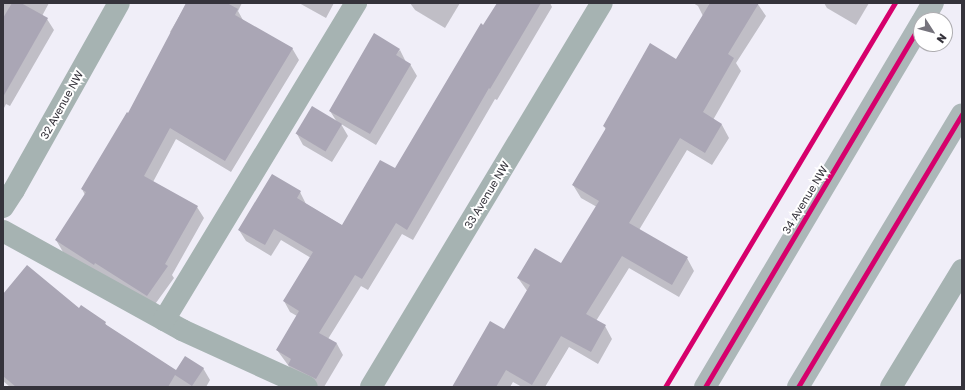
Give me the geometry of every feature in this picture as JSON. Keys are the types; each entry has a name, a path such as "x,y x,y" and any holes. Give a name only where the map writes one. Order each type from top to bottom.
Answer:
{"main road":[{"path":"928,12 933,3"},
{"name":"34 Avenue NW","path":"705,387 913,36"},
{"path":"798,387 962,114"}],"street":[{"name":"32 Avenue NW","path":"3,207 119,3"},
{"path":"164,320 356,3"},
{"name":"33 Avenue NW","path":"371,387 602,3"},
{"path":"3,231 182,330 307,387"},
{"path":"891,387 962,270"}],"building":[{"path":"12,3 21,3 48,18 3,97 3,18"},
{"path":"186,3 227,3 238,9 235,15 293,48 225,161 170,128 144,176 198,206 165,264 168,266 147,296 55,240 86,192 81,189 127,112 128,113"},
{"path":"497,3 541,3 490,89 489,88 407,230 396,223 362,279 355,275 319,333 337,343 316,379 288,365 291,359 276,350 299,311 283,301 313,252 274,229 265,245 238,230 272,174 301,191 297,198 342,225 380,160 395,168 481,23 483,25"},
{"path":"710,3 759,3 728,54 734,58 703,112 722,124 705,153 680,138 629,223 688,257 672,285 622,256 586,314 606,325 591,352 561,336 532,385 506,370 496,387 452,387 490,321 504,329 530,285 517,278 535,248 561,263 599,201 572,185 606,128 603,126 650,43 676,59"},
{"path":"374,33 400,49 396,55 411,64 370,134 329,111"},
{"path":"312,106 342,124 326,151 296,133"},
{"path":"27,265 79,308 81,305 106,322 105,324 176,370 185,356 204,368 192,386 175,375 168,387 16,387 3,376 3,294"}],"cycle path":[{"path":"665,387 895,3"},
{"path":"705,387 913,36"},
{"path":"798,387 962,114"}]}
